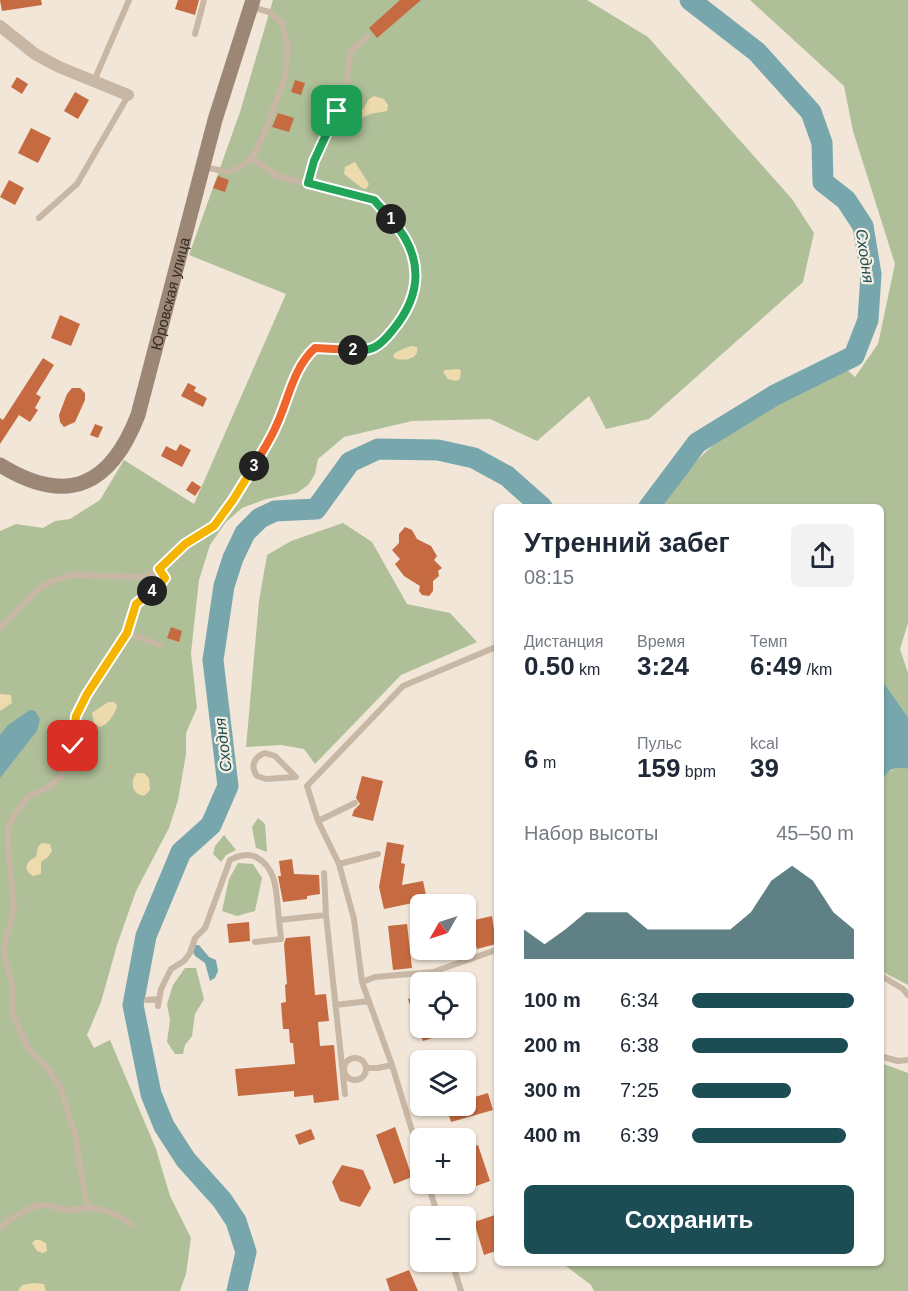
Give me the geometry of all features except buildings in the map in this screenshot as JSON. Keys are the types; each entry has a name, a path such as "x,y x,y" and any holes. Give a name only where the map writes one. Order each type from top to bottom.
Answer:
{"street":[{"name":"Юровская улица","path":"0,465 26,478 56,487 86,483 103,472 129,439 138,415 215,120 252,3"},
{"path":"0,26 35,54 94,82 129,95"}],"lane":[{"path":"94,82 129,0"},
{"path":"195,34 204,0"},
{"path":"204,166 228,172 252,158 263,138 285,78 288,48 285,32 277,17 252,3"},
{"path":"308,183 314,161 337,111 346,84 353,50 367,37"},
{"path":"39,218 77,184 129,95"},
{"path":"0,628 35,592 50,582 71,575 145,577 159,569 185,544 214,526 233,500 269,441 305,358 315,348 371,350 388,337 407,312 416,281 412,250 404,233 374,200 278,176 252,158"},
{"path":"88,1208 76,1138 61,1089 48,1069 29,1050 12,1014 12,983 4,948 14,908 8,827 28,797 60,778 73,746 76,716 87,694 127,633 136,604 159,586 165,578 159,569"},
{"path":"127,633 160,645"},
{"path":"307,786 403,686 494,648"},
{"path":"296,777 261,778 254,772 254,762 260,755 270,754 281,761 307,786 318,821 339,864 354,919 362,981 392,1065 411,1128"},
{"path":"318,821 355,803"},
{"path":"339,864 378,854"},
{"path":"147,1000 159,1003 161,988 171,969 190,954 195,938 205,928 230,860 236,856 252,855 267,863 274,880 281,939 255,942"},
{"path":"324,873 326,915 345,1094"},
{"path":"279,920 326,915"},
{"path":"362,981 375,977 434,972 494,951"},
{"path":"884,977 903,989 908,995"},
{"path":"335,1005 369,1002"},
{"path":"342,1070 346,1061 354,1057 362,1060 367,1068"},
{"path":"884,1057 898,1061 908,1060"},
{"path":"367,1068 392,1065"},
{"path":"342,1070 347,1077 356,1080 364,1076 367,1068"},
{"path":"0,1228 32,1207 45,1204 71,1211 88,1208 124,1218 131,1225"},
{"path":"455,1272 461,1291"}],"green space":[{"path":"273,0 587,0 648,37 792,199 814,233 803,282 649,419 606,429 589,396 537,441 490,419 412,421 344,437 318,459 315,474 308,485 297,493 266,499 242,508 226,522 210,545 199,580 191,653 197,708 186,733 186,754 178,800 169,828 136,891 117,945 101,1002 87,1035 94,1048 110,1040 156,1149 170,1196 191,1238 186,1274 180,1291 0,1291 0,531 16,524 43,528 55,521 70,519 100,500 124,460 194,504 286,294 189,255 240,112"},
{"path":"750,0 908,0 908,623 900,649 908,673 908,717 884,683 884,504 665,504 682,474 720,439 772,404 844,367 855,377 878,344 895,264 853,131 844,86"},
{"path":"343,523 372,542 407,604 450,613 477,642 401,675 315,764 304,749 281,745 246,747 259,601 267,555 291,541"},
{"path":"898,767 908,769 908,985 884,973 884,777 886,773"},
{"path":"258,818 265,824 267,852 256,848 252,827"},
{"path":"224,835 236,850 226,855 221,862 213,854 215,846"},
{"path":"238,863 253,864 262,878 255,911 237,916 222,911 229,879"},
{"path":"185,968 196,968 204,999 195,1014 192,1036 185,1045 183,1054 175,1054 167,1042 170,1020 167,1004 173,985"},
{"path":"884,1064 908,1073 908,1291 594,1291 591,1285 566,1266 884,1266"}],"sand":[{"path":"374,96 384,99 388,105 387,111 370,114 355,121 351,115 354,109 363,109 369,99"},
{"path":"355,162 369,184 366,189 344,174 345,167"},
{"path":"411,346 417,347 413,357 394,358 394,354"},
{"path":"459,369 460,379 456,381 448,379 443,372 445,370"},
{"path":"0,694 11,695 12,703 0,711"},
{"path":"108,702 114,702 117,705 109,721 100,727 94,723 92,713"},
{"path":"137,773 144,773 149,778 150,790 144,796 137,793 133,787 133,780"},
{"path":"42,843 50,844 52,851 41,862 41,874 33,876 26,868 36,857 38,847"},
{"path":"35,1240 46,1243 47,1251 43,1253 37,1251 32,1243"},
{"path":"44,1284 46,1291 18,1291 22,1285"}],"water":[{"path":"884,683 908,717 908,769 898,768 884,779"},
{"path":"30,710 35,711 40,719 37,731 0,778 0,735 8,725"},
{"path":"194,945 199,945 209,957 216,960 218,971 215,978 210,981 205,963 195,956 192,950"}],"waterway":[{"name":"Сходня","path":"651,504 697,443 775,395 854,356 868,320 871,274 863,226 846,200 823,182 822,143 811,112 757,52 690,0"},
{"name":"Сходня","path":"237,1291 246,1252 236,1221 222,1200 186,1160 164,1126 151,1094 133,1005 146,936 181,852 211,825 228,786 213,660 224,586 233,558 245,533 260,518 275,511 316,509 350,462 378,449 438,450 474,458 507,476 539,504"}],"route":[{"path":"73,746 76,716 87,694 127,633 136,604 159,586 165,578 159,569 185,544 214,526 233,500 279,422 286,398 305,358 315,348 371,350 388,337 407,312 416,281 412,250 404,233 383,207 374,200 308,183 314,161 337,111"}]}
